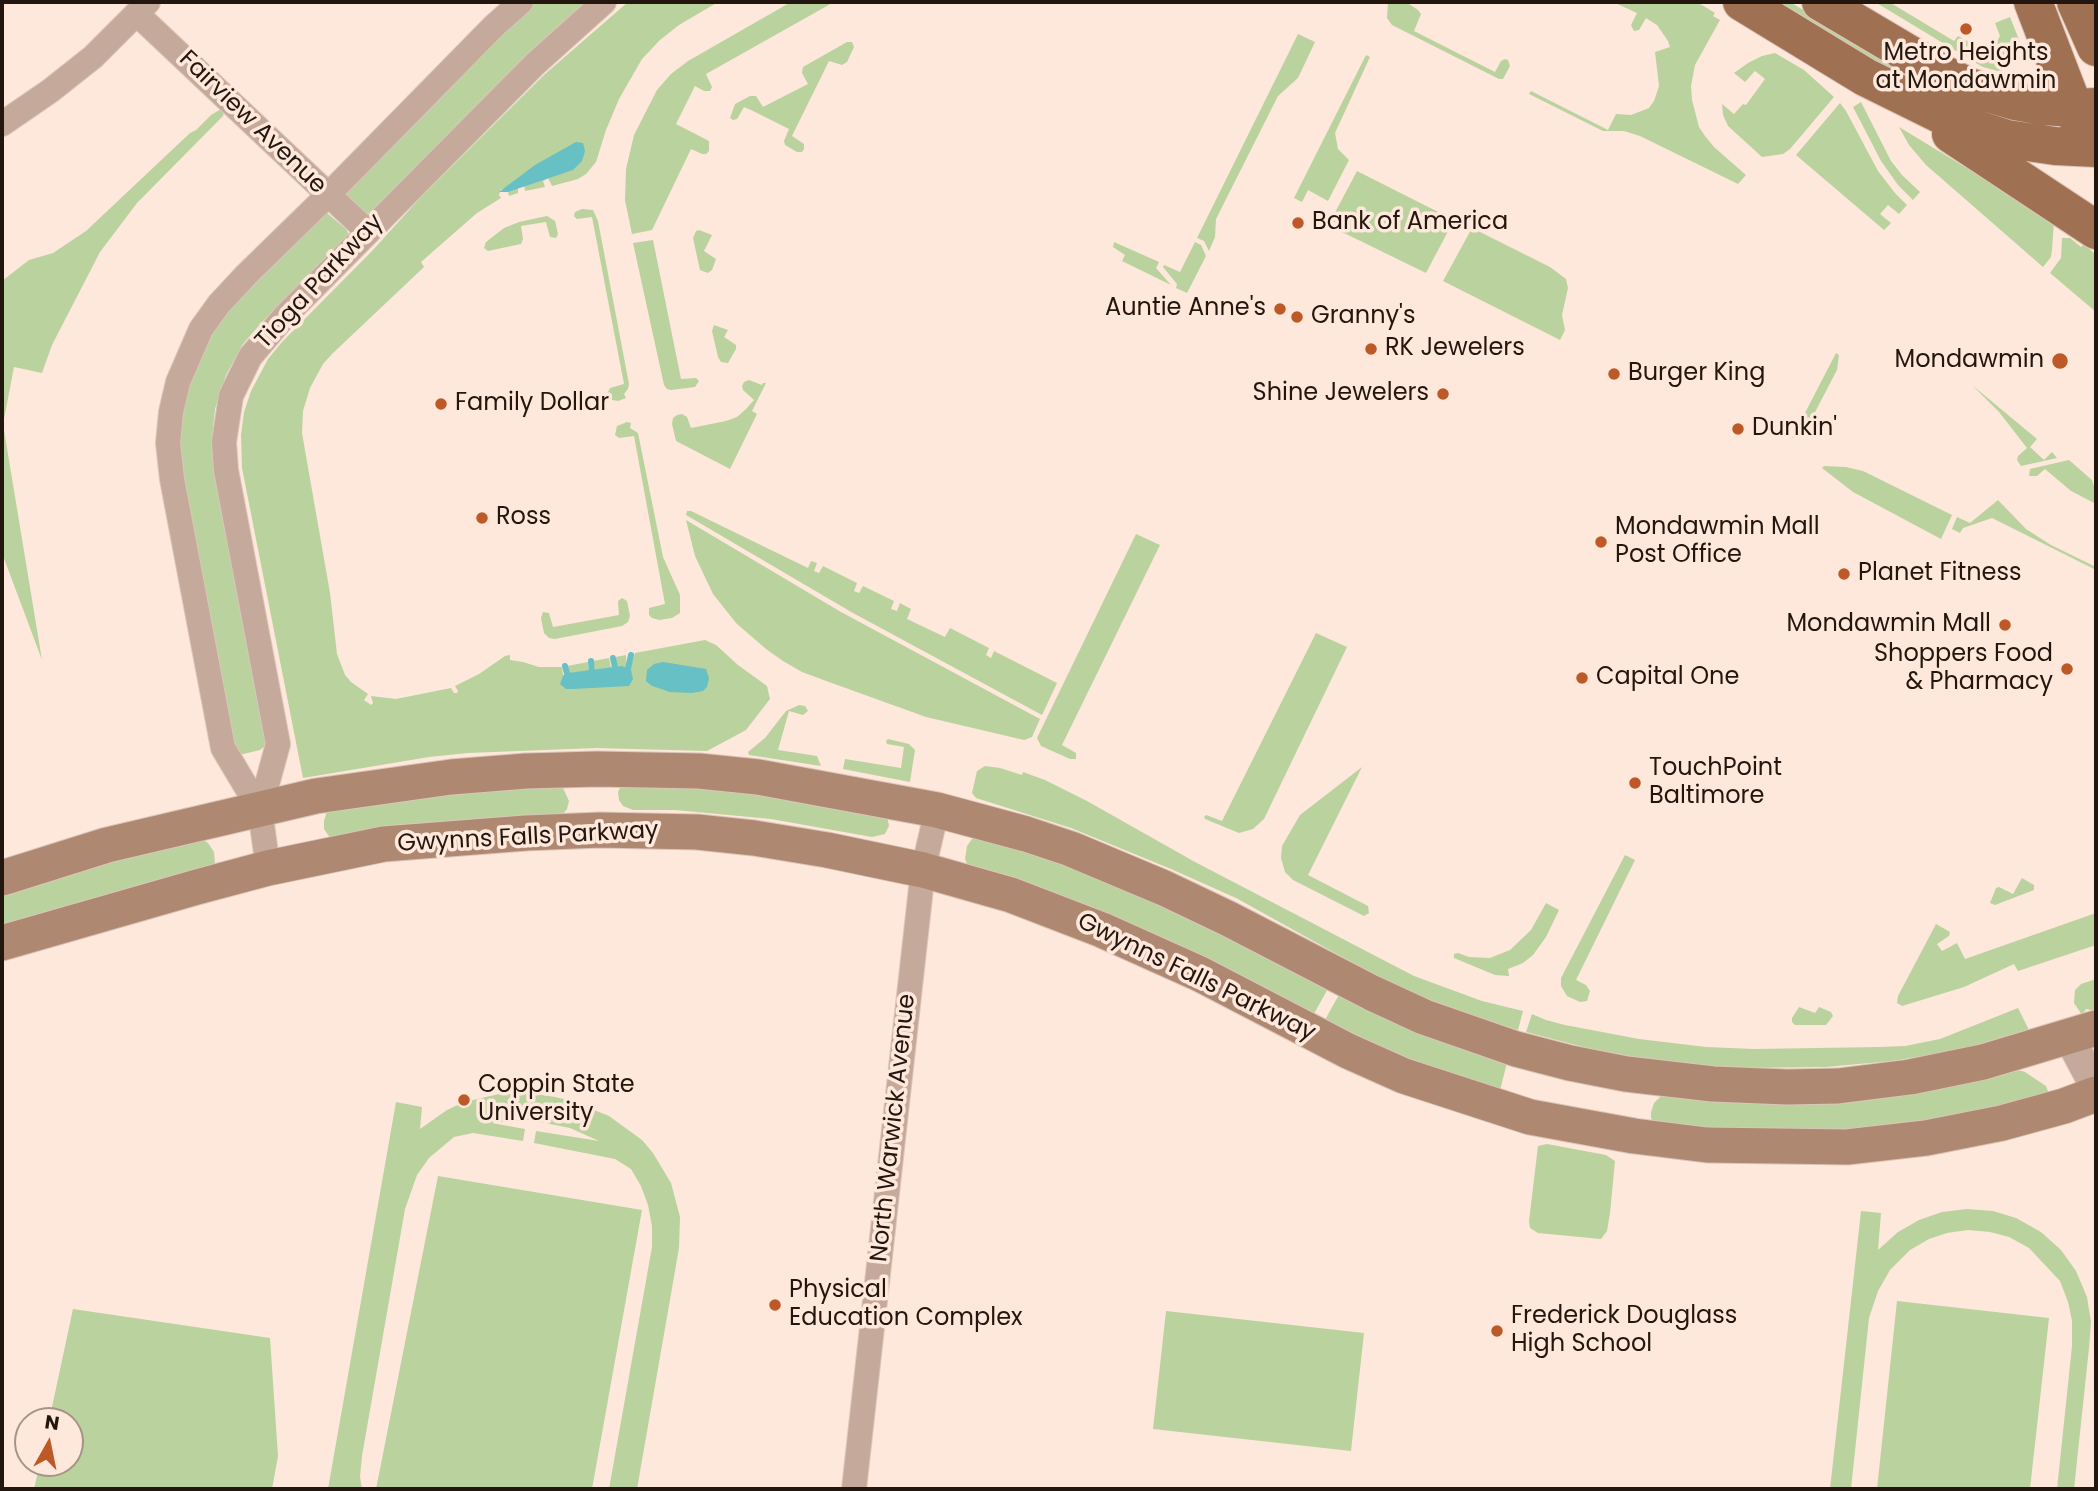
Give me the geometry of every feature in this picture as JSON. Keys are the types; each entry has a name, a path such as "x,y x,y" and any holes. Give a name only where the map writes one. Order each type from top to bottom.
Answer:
{"main road":[{"path":"1742,2 1865,77 2096,230"},
{"path":"1821,2 1969,87 2015,101 2085,107"},
{"path":"1865,77 1958,124 2027,142 2094,153 2085,107 2033,2"},
{"path":"2076,2 2096,47"},
{"path":"2,878 107,845 317,796 451,777 526,771 699,771 758,777 937,810 1026,834 1118,869 1229,919 1424,1017 1516,1049 1570,1063 1641,1076 1713,1084 1838,1086 1910,1077 1983,1062 2083,1032"},
{"name":"Gwynns Falls Parkway","path":"2,943 268,868 384,844 600,830 697,832 827,850 923,870 999,891 1077,920 1200,974 1348,1051 1404,1076 1530,1118 1634,1136 1707,1145 1847,1147 1927,1138 2002,1123 2096,1094"}],"street":[{"name":"Tioga Parkway","path":"268,868 260,810 223,748 172,479 168,443 178,382 201,329 219,304 493,27 521,2"},
{"name":"Tioga Parkway","path":"260,810 278,744 226,470 224,442 231,396 245,366 264,340 367,231 535,64 604,2"},
{"name":"Fairview Avenue","path":"142,8 367,231"},
{"path":"2,124 93,57 142,8"},
{"name":"North Warwick Avenue","path":"854,1489 923,870 937,810"},
{"path":"2083,1032 2096,1088"}],"green space":[{"path":"533,2 589,2 366,216 343,192"},
{"path":"628,2 718,2 679,25 642,59 619,99 596,162 586,174 552,186 548,178 543,181 545,187 525,191 524,184 518,187 518,193 509,196 508,192 501,189 501,198 477,213 421,262 424,267 332,354 323,364 310,388 303,411 302,433 330,593 337,654 345,675 368,694 364,700 371,705 371,696 396,699 451,688 457,693 455,686 510,655 510,660 539,667 562,667 563,675 569,672 567,666 588,662 588,669 594,670 593,661 609,658 611,668 616,667 616,657 626,655 626,666 630,668 635,653 705,640 716,645 767,686 770,699 746,730 707,751 596,748 468,753 303,778 242,468 241,435 244,412 251,391 268,359 282,342 421,197 545,74"},
{"path":"791,2 834,2 706,74 712,87 710,91 695,86 676,124 709,141 709,151 702,154 691,149 652,230 632,234 625,200 626,169 634,135 657,90 671,74 688,61"},
{"path":"1388,2 1406,2 1418,10 1421,14 1414,31 1495,72 1501,61 1508,60 1510,66 1503,79 1392,25 1387,18"},
{"path":"1613,2 1697,2 1715,13 1713,16 1720,20 1695,65 1691,86 1692,100 1699,127 1705,136 1746,175 1738,184 1640,136 1624,131 1603,131 1529,94 1531,91 1608,130 1616,114 1631,115 1649,108 1659,86 1655,52 1670,47 1668,41 1657,25 1646,18 1639,30 1634,31 1631,25 1637,13"},
{"path":"1771,2 1790,2 1929,86 2024,121 2048,134 1960,112"},
{"path":"1875,2 1889,2 1954,41 1958,36 1973,44 1966,57"},
{"path":"2010,17 2020,42 2001,72 1974,62 1982,49 1990,54 2000,36 1995,23"},
{"path":"1298,34 1315,42 1298,78 1278,96 1216,219 1215,237 1209,251 1204,241 1197,238"},
{"path":"847,42 852,42 854,47 847,62 842,65 829,61 792,136 804,144 802,152 785,145 789,129 751,110 744,107 737,119 730,118 735,104 750,96 756,96 763,107 808,84 802,73 803,67"},
{"path":"1775,53 1804,70 1834,97 1790,149 1783,154 1762,157 1728,126 1722,104 1734,114 1743,104 1746,105 1765,79 1755,71 1745,82 1734,73 1762,56"},
{"path":"1366,55 1370,57 1335,133 1338,149 1349,160 1328,201 1308,190 1302,202 1294,198"},
{"path":"1861,102 1891,161 1920,192 1913,200 1881,161 1853,107"},
{"path":"1840,103 1878,171 1907,205 1899,214 1888,205 1880,214 1891,223 1884,230 1796,155"},
{"path":"221,109 223,116 137,203 100,252 52,345 42,373 14,367 3,424 42,660 2,553 2,281 29,260 53,253 86,231 190,133"},
{"path":"1899,127 2054,221 2051,257 2043,267 1926,165 1909,145"},
{"path":"1357,171 1454,220 1426,273 1342,232 1344,228 1331,220"},
{"path":"582,209 593,210 598,221 629,384 624,394 626,398 618,401 612,400 607,394 610,388 624,384 592,217 577,219 574,216 575,212"},
{"path":"323,212 346,229 349,235 243,344 226,375 215,409 212,439 216,482 266,742 260,750 239,755 236,754 178,460 182,418 187,389 204,345 239,295"},
{"path":"547,216 555,221 558,234 556,238 550,237 546,222 521,226 521,244 488,251 484,248 486,242 504,228"},
{"path":"1472,228 1550,267 1566,279 1568,288 1562,315 1565,330 1560,340 1443,281"},
{"path":"699,230 712,235 704,251 716,259 708,273 700,270 693,238"},
{"path":"2062,238 2070,238 2081,247 2084,244 2096,255 2096,312 2050,273 2061,258"},
{"path":"653,240 681,379 696,378 699,381 695,387 671,390 664,385 633,243"},
{"path":"1114,242 1159,262 1156,268 1171,285 1122,261 1125,255 1113,247"},
{"path":"1195,242 1201,245 1206,256 1187,293 1176,288 1177,284 1163,267 1164,265 1180,272"},
{"path":"714,325 728,330 724,337 736,345 728,363 721,362 718,357 712,331"},
{"path":"1836,353 1839,355 1837,370 1802,437 1792,438"},
{"path":"749,380 762,385 766,383 752,411 757,414 730,469 676,441 672,424 677,415 687,417 691,428 737,417 754,400 742,386"},
{"path":"1972,385 2037,439 2030,447 2044,460 2052,452 2057,458 2021,466 2017,460 2018,456 2027,448 1999,412"},
{"path":"631,423 630,428 638,433 663,557 680,595 680,613 672,618 659,620 649,615 649,608 665,604 634,436 619,438 615,435 617,426"},
{"path":"2069,460 2092,480 2096,504 2071,491 2045,469 2037,476 2029,476 2030,469"},
{"path":"1824,466 1863,471 1952,515 1941,539 1853,492 1822,468"},
{"path":"1998,500 2026,529 2051,545 2096,567 2096,570 1992,518 1963,528 1960,533 1952,529 1957,517 1970,523"},
{"path":"687,511 808,568 811,561 817,563 814,571 819,573 823,566 857,583 854,591 859,593 863,586 894,601 891,609 897,611 900,603 911,609 907,619 945,637 950,628 989,648 986,655 991,658 994,651 1057,683 1042,715 853,613 686,515"},
{"path":"686,520 841,612 1040,719 1032,737 1024,740 926,717 802,672 783,661 736,623 713,594 695,556"},
{"path":"1136,534 1160,545 1062,745 1076,753 1076,759 1070,759 1041,746 1037,738"},
{"path":"622,598 627,601 630,616 628,622 622,626 555,639 544,633 541,618 543,612 549,613 553,627 619,615 618,601"},
{"path":"1316,633 1347,647 1264,819 1253,829 1239,833 1205,819 1206,815 1222,821"},
{"path":"799,705 805,706 808,711 803,715 789,711 778,750 817,756 821,766 749,755 748,752 765,738 786,711"},
{"path":"888,739 909,744 915,750 910,782 843,769 845,759 901,768 904,747 887,744"},
{"path":"985,766 1022,775 1023,772 1045,780 1414,976 1482,1001 1523,1011 1518,1030 1415,994 1373,974 1236,898 1171,869 1071,828 976,798 972,793 977,771"},
{"path":"1362,767 1308,875 1368,906 1369,913 1364,916 1293,880 1285,872 1281,858 1282,846 1300,815"},
{"path":"695,784 887,816 889,826 885,834 872,837 771,819 675,810 633,810 623,806 619,800 618,792 621,786"},
{"path":"562,786 569,801 561,816 331,839 324,829 327,811 423,790"},
{"path":"980,835 1083,867 1330,985 1310,1021 968,866 965,859 967,846 972,839"},
{"path":"190,840 203,840 208,843 214,852 215,864 2,931 2,891"},
{"path":"1625,855 1635,860 1576,980 1586,985 1590,991 1587,1001 1580,1002 1567,996 1561,986 1561,978"},
{"path":"2022,878 2034,885 2034,890 1995,905 1990,903 1996,888 2013,894"},
{"path":"1546,903 1559,910 1546,937 1533,955 1508,969 1509,976 1495,975 1454,958 1454,954 1458,953 1469,957 1490,958 1510,950 1531,930"},
{"path":"2096,913 2096,945 2018,971 2014,964 1964,987 1902,1006 1897,1003 1898,996 1936,924 1950,932 1949,936 1937,944 1942,951 1957,943 1965,959"},
{"path":"2096,979 2096,1011 2086,1009 2082,1015 2074,1003 2075,990 2081,984"},
{"path":"1341,991 1508,1059 1498,1098 1321,1027"},
{"path":"1799,1007 1815,1013 1819,1007 1831,1012 1833,1016 1826,1025 1795,1025 1792,1018"},
{"path":"2018,1008 2030,1032 2026,1035 1955,1051 1892,1061 1826,1067 1742,1068 1670,1063 1595,1050 1526,1032 1532,1014 1565,1025 1639,1039 1706,1047 1754,1049 1905,1046 1940,1039"},
{"path":"2012,1068 2025,1072 2046,1086 2049,1094 1993,1113 1821,1137 1655,1125 1651,1118 1654,1103 1664,1093"},
{"path":"499,1094 555,1097 609,1116 642,1140 671,1183 680,1217 679,1248 637,1489 609,1489 652,1247 648,1205 631,1169 615,1159 534,1143 536,1131 599,1141 570,1128 530,1120 492,1123 525,1129 523,1141 473,1133 454,1137 429,1158 417,1175 405,1209 362,1456 362,1489 328,1489 396,1102 422,1107 420,1129 464,1102"},
{"path":"1547,1144 1606,1155 1615,1161 1607,1231 1601,1239 1538,1233 1530,1228 1538,1146"},
{"path":"438,1176 642,1210 592,1489 376,1489"},
{"path":"1967,1209 1993,1211 2016,1218 2041,1232 2061,1250 2076,1271 2087,1297 2091,1322 2074,1489 2057,1489 2072,1346 2072,1321 2060,1281 2029,1248 2009,1237 1968,1230 1929,1239 1910,1250 1890,1270 1878,1291 1869,1318 1851,1489 1830,1489 1861,1211 1881,1213 1878,1250 1898,1232 1919,1220 1942,1212"},
{"path":"1897,1301 2049,1318 2030,1489 1877,1489"},
{"path":"73,1309 270,1338 278,1456 272,1489 34,1489 37,1477 84,1477 84,1407 52,1407"},
{"path":"1166,1311 1364,1333 1351,1451 1153,1429"}],"water":[{"path":"576,142 583,143 585,151 582,161 573,170 508,192 499,192 535,165"},
{"path":"663,662 706,669 709,678 707,687 703,691 692,693 670,692 652,686 646,681 647,670 654,664"},
{"path":"622,666 631,670 633,679 629,686 566,689 560,684 563,676 568,673"}],"waterway":[{"path":"627,673 631,655"},
{"path":"613,658 616,673"},
{"path":"591,661 592,677"},
{"path":"565,666 569,681"}],"place":[{"name":"Metro Heights at Mondawmin","path":"1966,29"},
{"name":"Bank of America","path":"1298,223"},
{"name":"Auntie Anne's","path":"1280,309"},
{"name":"Granny's","path":"1297,317"},
{"name":"RK Jewelers","path":"1371,349"},
{"name":"Mondawmin","path":"2060,361"},
{"name":"Burger King","path":"1614,374"},
{"name":"Shine Jewelers","path":"1443,394"},
{"name":"Family Dollar","path":"441,404"},
{"name":"Dunkin'","path":"1738,429"},
{"name":"Ross","path":"482,518"},
{"name":"Mondawmin Mall Post Office","path":"1601,542"},
{"name":"Planet Fitness","path":"1844,574"},
{"name":"Mondawmin Mall","path":"2005,625"},
{"name":"Shoppers Food & Pharmacy","path":"2067,669"},
{"name":"Capital One","path":"1582,678"},
{"name":"TouchPoint Baltimore","path":"1635,783"},
{"name":"Coppin State University","path":"464,1100"},
{"name":"Physical Education Complex","path":"775,1305"},
{"name":"Frederick Douglass High School","path":"1497,1331"}]}
